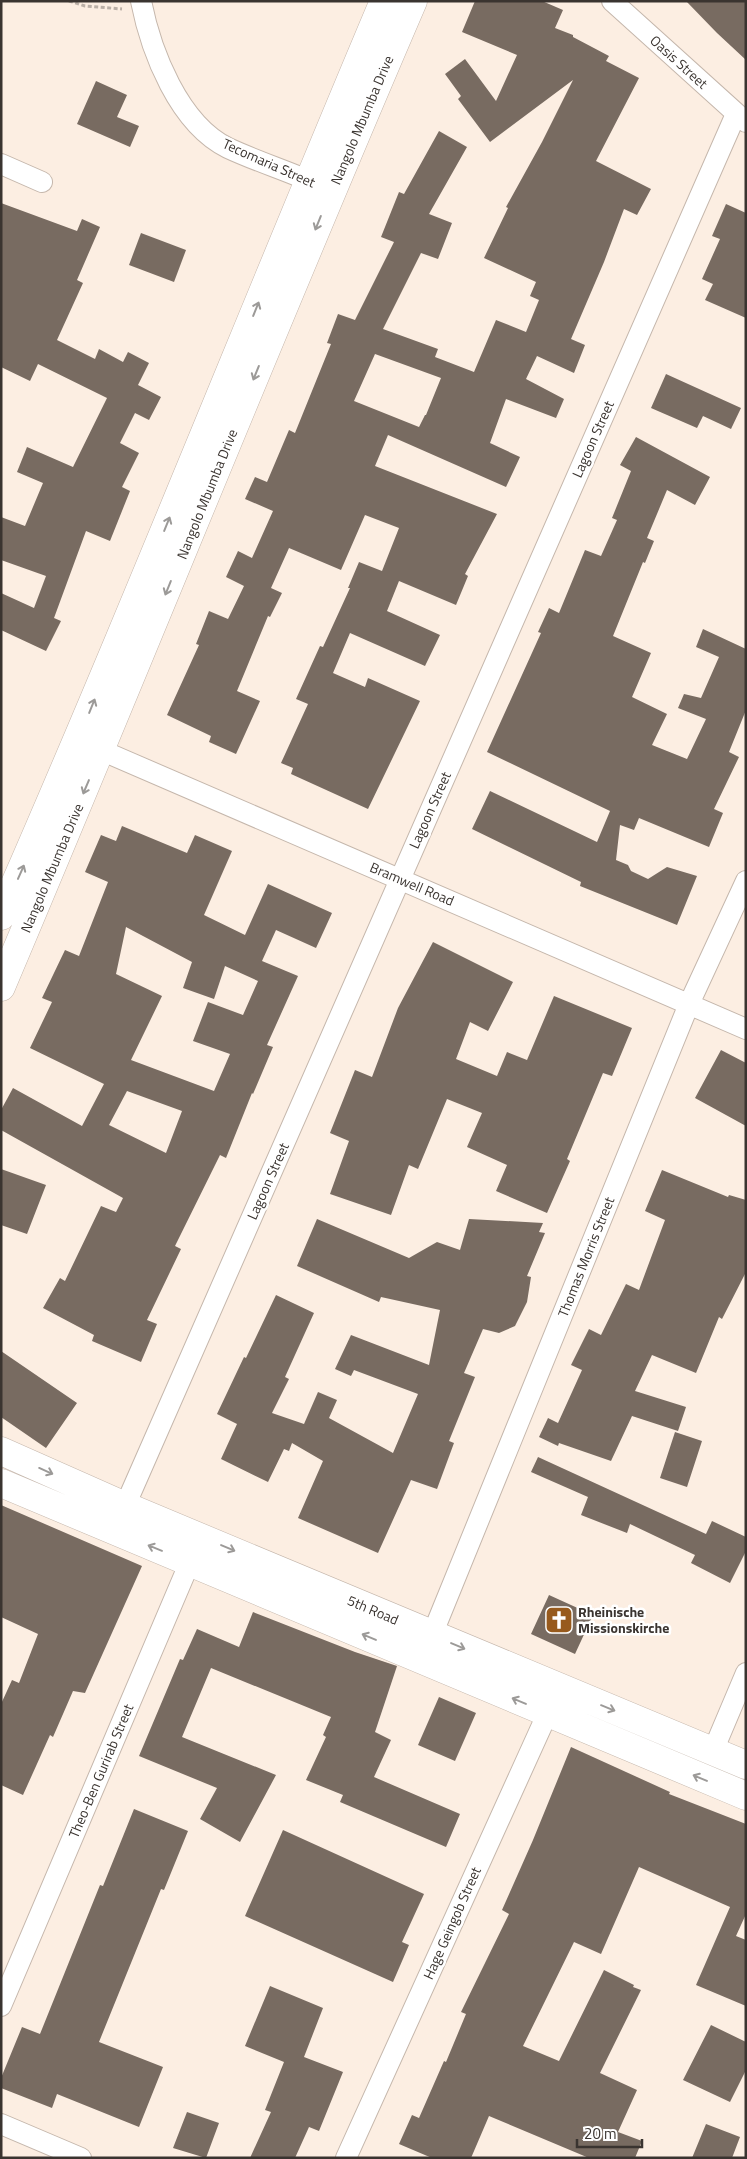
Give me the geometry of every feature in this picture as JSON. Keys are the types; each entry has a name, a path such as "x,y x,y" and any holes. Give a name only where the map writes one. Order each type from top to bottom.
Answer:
{"main road":[{"name":"Nangolo Mbumba Drive","path":"1,987 90,745 320,185 384,1"},
{"name":"Nangolo Mbumba Drive","path":"320,185 413,1"},
{"name":"Nangolo Mbumba Drive","path":"1,916 90,745"},
{"name":"5th Road","path":"1,1451 125,1506 201,1536 746,1766"},
{"name":"5th Road","path":"1,1483 746,1796"}],"street":[{"name":"Oasis Street","path":"612,1 741,118"},
{"name":"Tecomaria Street","path":"142,6 162,71 191,120 227,147 320,185"},
{"name":"Lagoon Street","path":"125,1506 400,879 741,118"},
{"path":"1,164 42,182"},
{"name":"Bramwell Road","path":"90,745 746,1029"},
{"name":"Thomas Morris Street","path":"432,1635 689,1004 746,881"},
{"name":"Theo-Ben Gurirab Street","path":"1,2006 201,1536"},
{"path":"713,1751 746,1673"},
{"name":"Hage Geingob Street","path":"346,2158 558,1688"},
{"path":"1,2124 81,2158"}],"path":[{"path":"69,1 85,6 142,6"}],"building":[{"path":"475,1 542,1 563,10 555,28 573,35 573,37 609,56 606,61 639,78 596,161 651,189 637,215 624,209 571,339 585,345 574,373 537,356 526,379 564,399 556,418 506,399 490,443 520,457 506,487 388,435 375,466 497,514 465,574 468,576 456,605 399,581 387,611 440,635 425,666 350,633 333,673 365,687 368,678 420,701 368,809 291,774 293,768 281,763 308,704 296,699 320,646 323,647 350,588 348,588 359,562 382,571 399,528 365,515 341,570 289,548 271,588 282,593 270,617 268,616 237,691 260,701 236,754 209,742 211,736 167,715 199,645 196,644 209,611 228,619 244,586 226,577 238,551 252,558 273,511 245,499 255,477 267,482 289,430 295,433 331,344 327,343 338,314 355,320 394,242 381,237 399,192 404,194 439,131 467,147 429,214 452,223 438,259 421,253 383,329 438,349 435,357 474,372 496,320 526,332 539,300 530,296 536,282 484,258 508,208 506,207 542,142 573,80 490,142 458,99 461,96 445,74 465,59 496,101 517,55 462,32","holes":["375,354 441,378 419,427 354,401"]},
{"path":"686,1 746,1 746,60 717,33"},
{"path":"96,81 127,95 117,117 139,126 130,147 77,124"},
{"path":"1,203 77,231 82,219 100,227 77,280 83,283 57,340 95,359 99,349 123,362 128,352 149,363 138,385 161,397 149,420 135,413 120,443 139,453 122,487 130,491 110,541 86,531 54,618 61,621 46,651 1,630 1,593 34,608 46,576 1,560 1,517 25,526 43,483 17,472 27,447 73,467 107,398 38,364 30,381 1,367"},
{"path":"726,204 746,213 746,318 705,300 713,284 702,279 720,239 712,236"},
{"path":"141,233 186,250 174,282 129,265"},
{"path":"666,374 741,408 731,429 703,416 697,428 651,408"},
{"path":"636,437 710,477 695,505 667,490 647,538 654,541 645,563 643,562 613,636 651,653 632,697 667,714 652,745 687,759 706,719 678,708 684,694 701,698 719,657 696,647 703,629 746,649 746,710 729,752 739,757 714,809 723,813 709,847 639,818 634,830 620,825 616,860 628,865 631,871 648,879 667,867 697,876 677,925 580,886 581,882 472,829 490,791 597,842 610,811 487,752 541,633 538,632 549,608 559,613 585,550 601,556 617,520 612,518 631,471 620,465"},
{"path":"122,826 187,853 195,835 232,851 204,915 245,935 268,884 332,913 316,948 276,930 262,961 298,976 267,1045 273,1047 226,1158 220,1155 175,1246 181,1249 147,1320 157,1324 141,1362 92,1341 94,1335 43,1308 60,1278 65,1281 101,1206 116,1212 123,1198 1,1130 1,1110 13,1088 82,1126 104,1084 30,1048 52,1002 42,998 65,950 79,956 108,882 85,872 101,835 116,841","holes":["126,927 192,962 183,988 214,999 225,966 258,981 243,1015 208,1002 193,1041 230,1054 214,1091 131,1060 162,996 116,974","127,1091 182,1111 166,1153 109,1125"]},
{"path":"433,942 513,982 488,1031 470,1022 456,1059 497,1076 507,1052 527,1060 554,996 632,1028 612,1076 603,1073 567,1159 570,1161 547,1213 496,1191 507,1165 467,1147 482,1113 447,1099 418,1169 409,1165 391,1215 330,1194 349,1141 330,1133 355,1070 372,1077 398,1008"},
{"path":"721,1050 746,1063 746,1126 695,1098"},
{"path":"1,1169 46,1185 27,1234 1,1225"},
{"path":"662,1170 728,1197 729,1195 746,1200 746,1272 722,1319 719,1317 696,1373 652,1355 635,1391 686,1407 678,1431 632,1416 611,1461 559,1443 558,1446 539,1437 548,1418 558,1423 582,1370 571,1365 589,1329 601,1335 626,1284 639,1290 665,1220 645,1211"},
{"path":"317,1219 409,1258 437,1242 460,1250 469,1219 543,1223 539,1232 545,1233 527,1276 531,1277 527,1302 515,1326 499,1333 483,1329 464,1373 475,1377 449,1441 454,1443 437,1489 411,1480 378,1553 298,1518 323,1461 292,1443 289,1451 284,1449 268,1482 221,1459 237,1424 217,1414 276,1295 314,1313 285,1377 289,1379 272,1413 304,1424 318,1392 337,1400 329,1418 393,1453 418,1394 354,1370 351,1376 335,1369 351,1335 429,1365 440,1310 381,1297 379,1302 297,1266"},
{"path":"1,1351 77,1403 46,1448 1,1417"},
{"path":"675,1432 702,1441 687,1487 660,1478"},
{"path":"538,1457 706,1534 712,1521 746,1537 746,1551 730,1583 691,1563 695,1555 630,1524 627,1533 581,1515 588,1497 531,1472"},
{"path":"1,1505 142,1566 85,1693 73,1691 53,1737 50,1735 23,1795 1,1785 1,1704 12,1680 19,1683 38,1634 1,1617"},
{"path":"549,1595 593,1615 575,1654 531,1634"},
{"path":"253,1612 355,1652 397,1666 375,1732 391,1740 374,1777 460,1814 446,1847 340,1802 343,1795 306,1780 326,1737 323,1735 331,1717 211,1668 182,1737 276,1775 240,1842 200,1819 217,1788 139,1756 180,1659 183,1660 197,1629 239,1647"},
{"path":"439,1697 476,1713 455,1761 418,1745"},
{"path":"571,1747 670,1792 669,1794 746,1824 746,1914 736,1936 746,1940 746,2006 696,1985 730,1907 639,1867 601,1954 574,1942 523,2046 559,2061 604,1970 641,1990 600,2073 637,2090 618,2132 642,2141 635,2158 589,2158 489,2116 471,2158 432,2158 399,2144 412,2115 419,2118 444,2061 446,2062 466,2014 461,2012 509,1914 502,1910"},
{"path":"134,1809 188,1831 164,1890 161,1889 99,2042 163,2067 139,2127 57,2094 52,2108 1,2088 1,2078 22,2027 40,2034 100,1885 103,1886"},
{"path":"283,1830 424,1894 402,1942 409,1945 393,1982 245,1916"},
{"path":"270,1986 323,2008 304,2057 343,2072 319,2131 309,2127 295,2158 250,2158 271,2112 265,2110 284,2062 245,2046"},
{"path":"711,2025 746,2042 746,2070 730,2102 683,2080"},
{"path":"187,2112 219,2123 206,2158 173,2148"},
{"path":"706,2124 740,2137 732,2158 692,2158"}],"place":[{"name":"Rheinische Missionskirche","path":"559,1620"}]}
